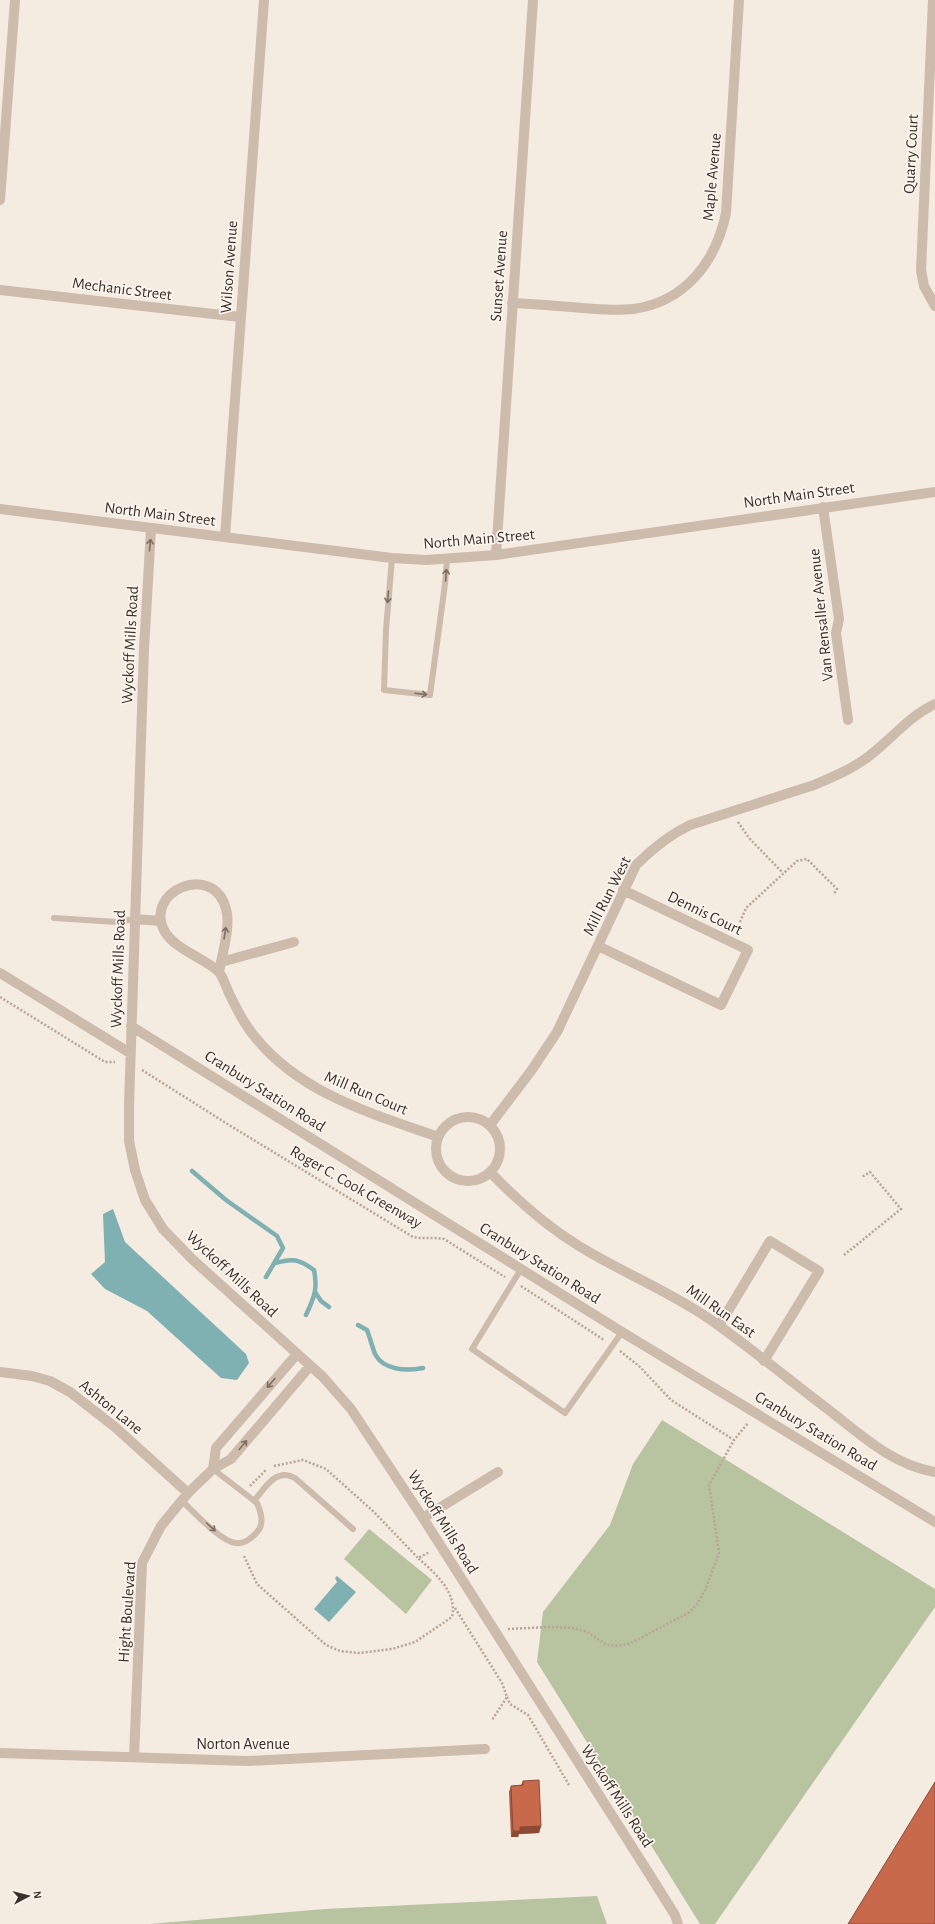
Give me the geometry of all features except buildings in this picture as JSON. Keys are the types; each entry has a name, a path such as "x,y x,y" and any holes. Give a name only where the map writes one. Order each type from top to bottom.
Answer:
{"street":[{"path":"0,200 15,0"},
{"name":"Wilson Avenue","path":"225,537 264,0"},
{"name":"Sunset Avenue","path":"496,555 533,0"},
{"name":"Maple Avenue","path":"512,303 615,310 634,309 655,303 674,294 689,283 703,269 714,251 722,232 726,213 739,0"},
{"name":"Quarry Court","path":"933,0 931,120 921,270 924,286 935,306"},
{"name":"Mechanic Street","path":"0,290 240,317"},
{"name":"North Main Street","path":"0,509 392,558 447,560 496,555 935,492"},
{"name":"Van Rensaller Avenue","path":"823,507 839,619 836,633 848,720"},
{"name":"Wyckoff Mills Road","path":"151,529 134,919 130,1053 130,1141 135,1170 145,1200 163,1229 192,1259 310,1366 332,1387 351,1409 653,1880 675,1915 678,1924"},
{"name":"Mill Run West","path":"490,1125 531,1071 556,1032 636,865 654,846 670,834 690,825 814,785 856,765 873,753 912,718 932,706"},
{"path":"220,967 227,923 227,910 217,892 202,885 185,885 174,891 166,899 162,909 162,921 165,932 171,940 220,967 294,942"},
{"name":"Dennis Court","path":"598,946 721,1005 748,950 623,890"},
{"path":"134,919 162,921"},
{"name":"Mill Run Court","path":"220,967 239,1014 253,1035 265,1049 290,1072 316,1089 349,1106 438,1137"},
{"path":"0,973 130,1053"},
{"name":"Cranbury Station Road","path":"131,1026 622,1332 755,1411 935,1522"},
{"path":"474,1117 490,1125 497,1133 500,1149 497,1164 482,1178 473,1181 464,1181 450,1176 440,1165 436,1146 438,1137 445,1126 457,1118 474,1117"},
{"name":"Mill Run East","path":"490,1172 523,1204 553,1229 580,1246 660,1288 719,1326 875,1446 914,1466 935,1472"},
{"path":"719,1326 770,1241 819,1271 764,1361"},
{"path":"213,1469 216,1448 297,1354"},
{"name":"Hight Boulevard","path":"134,1757 142,1563 161,1526 185,1497 213,1469 231,1459 310,1366"},
{"name":"Ashton Lane","path":"0,1372 26,1375 50,1381 70,1392 115,1427 185,1497"},
{"path":"256,1402 270,1413"},
{"path":"422,1518 498,1472"},
{"name":"Norton Avenue","path":"0,1753 248,1761 485,1749"}],"lane":[{"path":"392,558 386,630 384,690 430,695 447,560"},
{"path":"54,918 117,922 134,919"},
{"path":"521,1269 472,1349 565,1413 622,1332"},
{"path":"185,1497 223,1537 235,1543 244,1542 252,1538 260,1530 262,1520 260,1511 254,1501 245,1492 213,1469"},
{"path":"254,1501 275,1477 282,1474 289,1474 353,1529"}],"path":[{"path":"734,810 742,829 783,873"},
{"path":"740,922 746,908 797,861 807,859 837,889 834,894"},
{"path":"0,997 105,1062 115,1062"},
{"name":"Roger C. Cook Greenway","path":"142,1070 412,1237 423,1239 432,1237 444,1238 612,1346 639,1366 671,1400 734,1440"},
{"path":"844,1254 901,1209 870,1172 862,1177"},
{"path":"505,1625 508,1629 516,1630 549,1627 573,1628 587,1632 607,1644 618,1646 631,1643 690,1612 698,1603 706,1588 719,1553 709,1485 734,1440 755,1411"},
{"path":"245,1492 262,1472 278,1464 303,1460 326,1469 374,1512 418,1558 437,1574 446,1589 454,1608 502,1683 510,1704 528,1716 569,1785"},
{"path":"418,1558 430,1552"},
{"path":"244,1556 256,1584 326,1644 340,1651 365,1652 392,1649 415,1642 452,1617 454,1608"},
{"path":"492,1720 507,1697"}],"green space":[{"path":"662,1420 935,1589 935,1607 715,1924 700,1924 537,1662 543,1612 610,1525 633,1464"},
{"path":"369,1529 432,1580 406,1614 344,1559"},
{"path":"597,1896 607,1924 149,1924 325,1909"}],"water":[{"path":"113,1209 125,1242 246,1354 249,1363 237,1380 221,1378 147,1311 105,1289 91,1274 105,1262 103,1214"},
{"path":"337,1576 356,1592 329,1622 314,1609 337,1582 335,1578"}],"waterway":[{"path":"192,1171 226,1200 277,1236 283,1248 266,1277"},
{"path":"275,1263 287,1260 296,1260 314,1270 316,1283 306,1315"},
{"path":"315,1292 321,1301 329,1307"},
{"path":"358,1325 367,1330 375,1354 384,1364 390,1367 403,1369 423,1368"}]}
